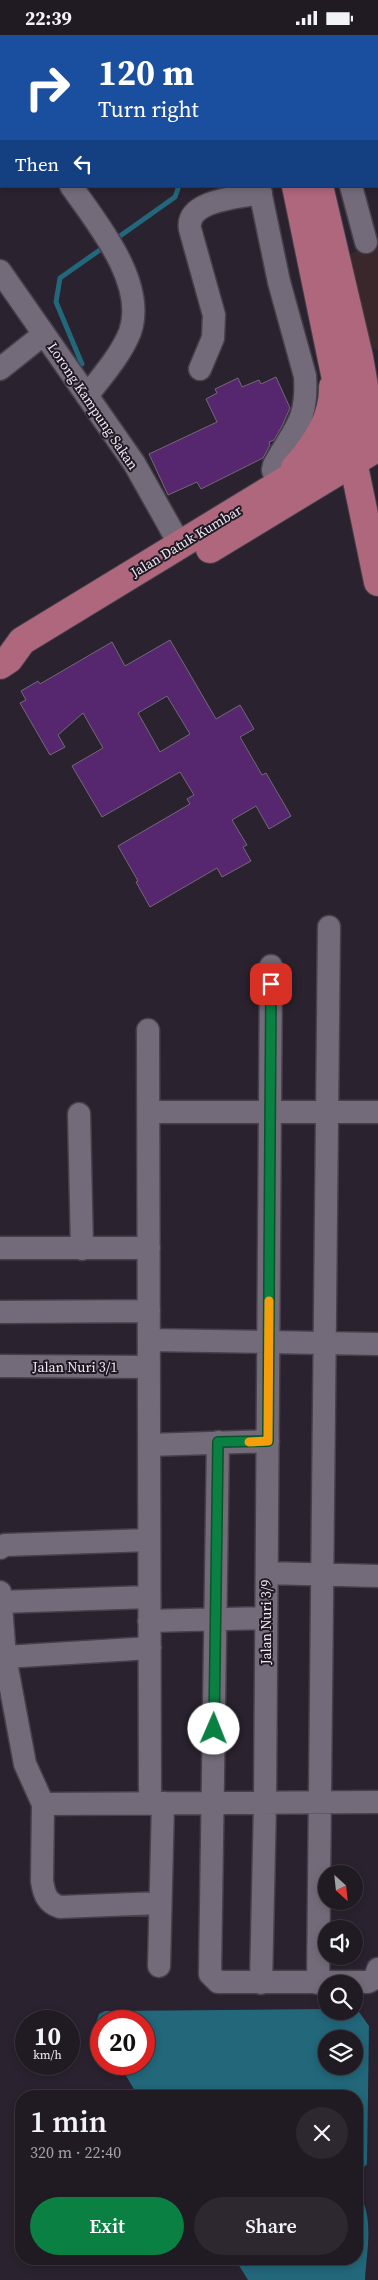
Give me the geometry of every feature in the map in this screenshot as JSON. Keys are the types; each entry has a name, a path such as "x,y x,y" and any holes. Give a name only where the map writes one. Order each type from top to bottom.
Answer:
{"main road":[{"path":"304,189 336,259 359,357 369,445 365,518 378,582"},
{"path":"278,485 316,443 328,419 333,392 332,364 304,189"},
{"path":"359,357 372,375 378,379"},
{"path":"332,364 369,445"},
{"name":"Jalan Datuk Kumbar","path":"13,661 22,641 278,485 369,445"},
{"name":"Jalan Datuk Kumbar","path":"13,661 304,492 369,445"},
{"path":"304,492 320,490 336,494 365,518"}],"street":[{"path":"71,187 95,220 123,268 132,303 133,318 130,331 107,371 87,396"},
{"path":"336,259 372,238 352,187"},
{"path":"200,369 213,339 215,321 190,229 191,218 194,213 208,204 261,194 304,189"},
{"path":"261,194 288,316 305,376 306,392 300,423 274,465 273,470 278,485"},
{"name":"Lorong Kampung Sakan","path":"0,271 134,463 180,545"},
{"path":"0,369 44,334"},
{"path":"318,1975 329,927"},
{"name":"Jalan Nuri 3/9","path":"261,1983 265,1803 271,965"},
{"path":"148,1030 149,1621 160,1903 159,1966"},
{"path":"149,1112 378,1112"},
{"path":"79,1114 82,1249"},
{"path":"0,1248 149,1248"},
{"path":"0,1312 149,1311"},
{"path":"149,1340 378,1344"},
{"name":"Jalan Nuri 3/1","path":"0,1366 149,1367"},
{"path":"149,1445 268,1441"},
{"path":"218,1442 210,1974 218,1982 318,1983"},
{"path":"0,1548 5,1545 149,1540"},
{"path":"267,1573 378,1576"},
{"path":"150,1597 0,1597 5,1657 25,1764 43,1804 43,1891 51,1904 67,1907 160,1903"},
{"path":"149,1621 266,1618"},
{"path":"5,1657 150,1648"},
{"path":"43,1804 378,1802"},
{"path":"363,1983 368,1983 376,1978 378,1969"}],"shaded area":[{"path":"378,237 378,350 368,346 348,256"}],"water":[{"path":"318,2009 318,2020 363,2020 363,2018 369,2026 367,2164 363,2168 363,2090 134,2090 126,2075 155,2075 155,2011"},
{"path":"363,2202 368,2222 365,2280 248,2280 239,2265 363,2265"}],"building":[{"path":"276,377 290,408 274,440 269,442 270,445 263,458 201,489 197,482 168,495 149,454 217,422 206,399 217,393 215,389 238,378 242,387 259,380 261,384"},
{"path":"170,640 216,719 240,705 254,729 240,737 262,775 266,773 291,816 269,829 256,806 232,820 247,845 243,847 251,861 222,877 217,868 150,907 118,846 190,804 187,799 194,795 180,772 102,817 72,766 103,748 83,713 58,735 65,747 50,755 20,703 26,700 21,691 38,681 40,684 112,642 125,666","holes":["167,696 190,734 160,752 138,713"]}],"waterway":[{"path":"120,236 175,197 179,187"},
{"path":"82,364 56,302 60,278 104,247"}],"slow traffic":[{"path":"249,1442 268,1441 269,1301"}],"route":[{"path":"214,1729 218,1442 268,1441 271,984"}]}
